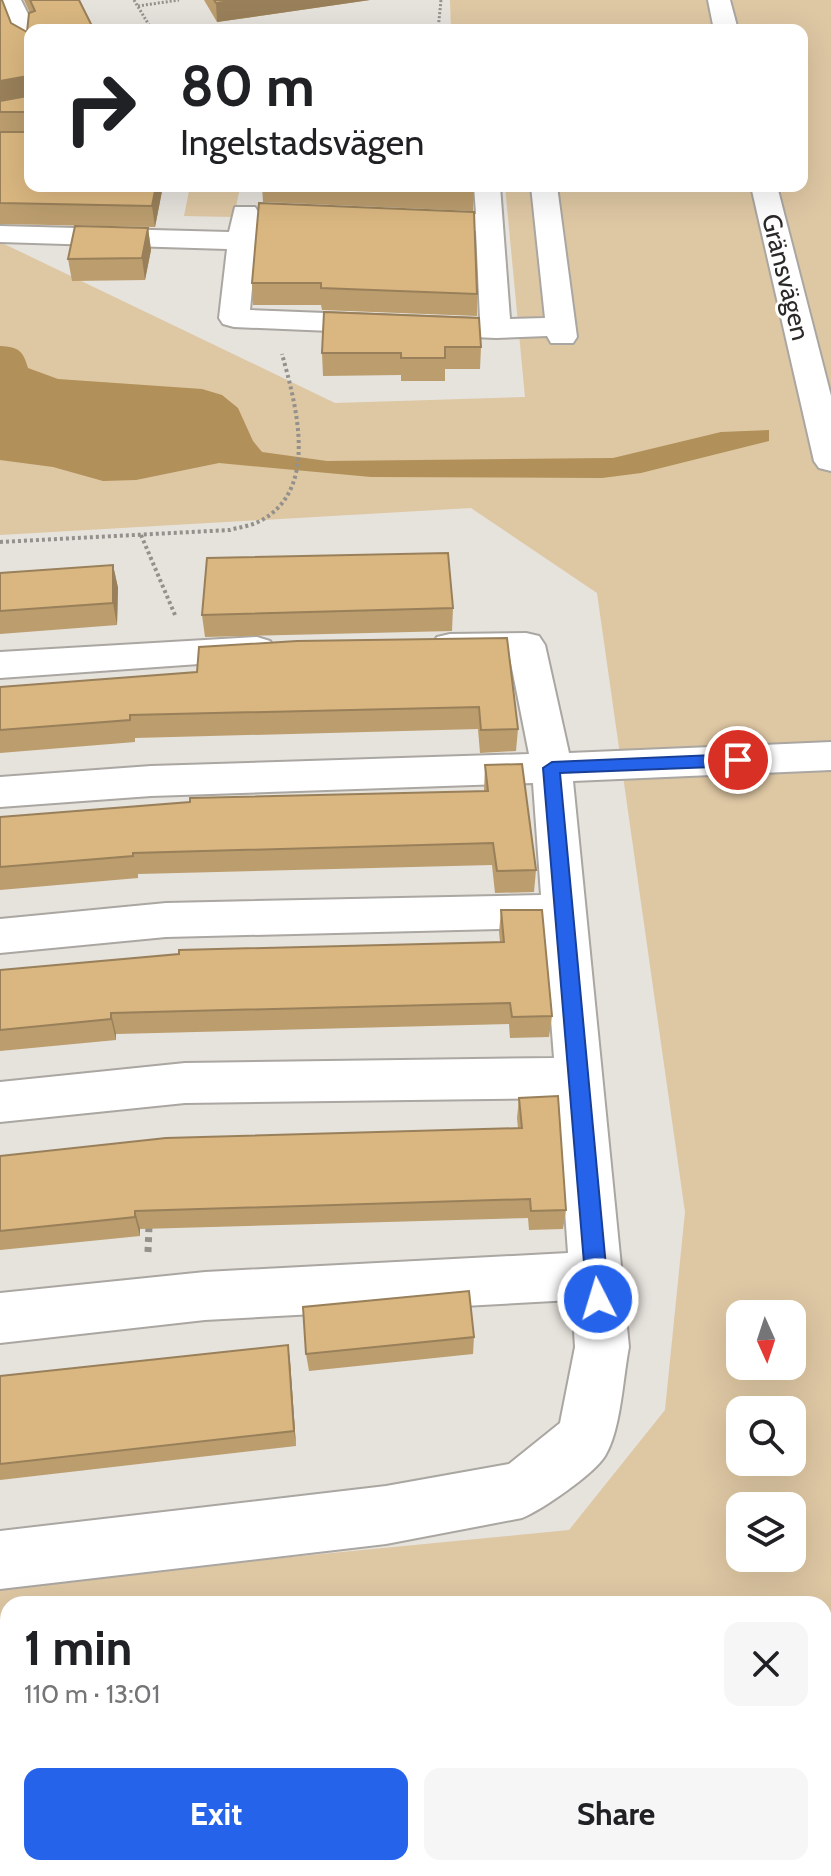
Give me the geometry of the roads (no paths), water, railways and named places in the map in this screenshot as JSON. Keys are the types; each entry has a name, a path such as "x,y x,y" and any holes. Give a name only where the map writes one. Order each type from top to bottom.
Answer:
{"street":[{"path":"10,0 24,31"},
{"path":"719,0 725,24"},
{"path":"0,51 24,45"},
{"path":"487,192 496,329"},
{"path":"245,213 234,318 561,332 545,192"},
{"name":"Gränsvägen","path":"765,192 831,461"},
{"path":"0,234 245,213 275,214"},
{"path":"382,218 490,223"},
{"path":"0,1560 386,1515 522,1490 585,1438 602,1347 552,768 526,645 420,647"},
{"path":"0,665 299,648"},
{"path":"0,792 151,781 831,756"},
{"path":"0,936 166,920 564,911"},
{"path":"0,1102 185,1083 579,1078"},
{"path":"0,1318 146,1303 596,1275"}]}
